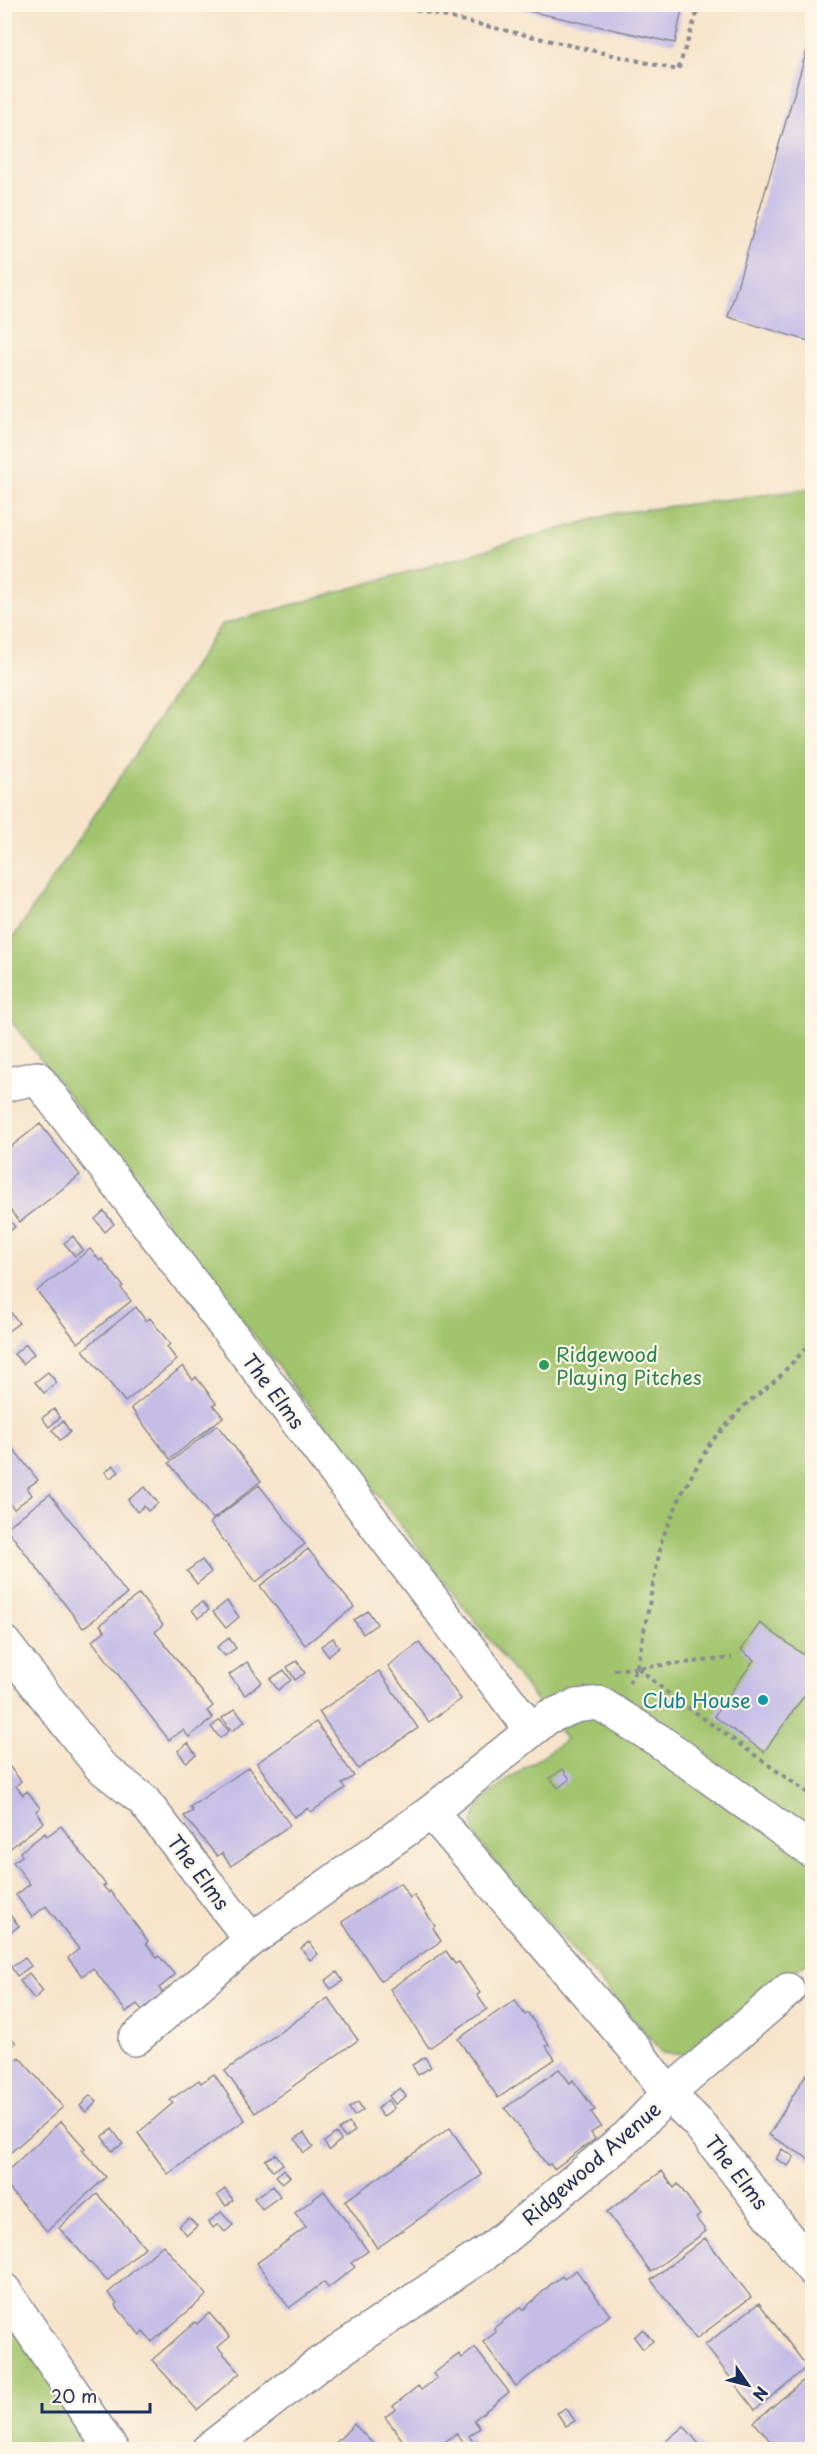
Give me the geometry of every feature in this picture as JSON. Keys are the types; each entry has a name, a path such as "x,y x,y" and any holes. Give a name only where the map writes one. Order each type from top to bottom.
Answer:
{"street":[{"name":"The Elms","path":"4,1085 37,1078 539,1724"},
{"name":"The Elms","path":"4,1643 100,1766 143,1800 251,1940"},
{"path":"135,2040 251,1940 431,1812 539,1724 576,1706 599,1703 658,1740 813,1851"},
{"name":"Ridgewood Avenue","path":"208,2450 320,2364 491,2249 628,2136 668,2094 635,2049 431,1812"},
{"path":"668,2094 788,1990"},
{"name":"The Elms","path":"668,2094 698,2123 807,2261"},
{"path":"4,2290 112,2450"}],"path":[{"path":"390,4 678,70 700,4"},
{"path":"637,1667 662,1539 683,1491 710,1443 744,1406 776,1380 813,1342"},
{"path":"637,1667 732,1658"},
{"path":"637,1667 668,1693 813,1796"}],"green space":[{"name":"Ridgewood Playing Pitches","path":"812,489 812,1959 787,1976 688,2055 663,2053 490,1856 474,1832 473,1824 477,1812 485,1800 511,1777 566,1739 5,1013 5,950 221,625 616,513"},
{"path":"5,2317 100,2449 5,2449"}],"building":[{"path":"496,4 683,4 675,43"},
{"path":"812,33 812,342 728,317"},
{"path":"40,1124 80,1175 20,1222 4,1203 4,1152"},
{"path":"104,1211 114,1224 105,1232 95,1219"},
{"path":"4,1213 15,1227 4,1235"},
{"path":"73,1236 83,1250 75,1256 64,1243"},
{"path":"90,1249 100,1261 102,1259 123,1286 121,1288 131,1301 78,1343 37,1291"},
{"path":"136,1307 146,1321 150,1318 170,1344 167,1347 177,1360 125,1402 83,1350"},
{"path":"8,1309 19,1323 5,1333 5,1312"},
{"path":"26,1344 34,1354 23,1364 14,1354"},
{"path":"183,1366 193,1380 196,1377 216,1403 213,1405 223,1417 170,1459 131,1408"},
{"path":"48,1372 57,1383 44,1393 35,1382"},
{"path":"54,1409 60,1418 49,1427 42,1418"},
{"path":"63,1421 70,1432 60,1440 52,1430"},
{"path":"217,1425 261,1481 213,1519 169,1463"},
{"path":"4,1437 38,1480 27,1488 32,1495 14,1509 9,1503 4,1506"},
{"path":"113,1465 119,1472 110,1478 105,1472"},
{"path":"259,1485 305,1544 256,1582 210,1523"},
{"path":"145,1487 158,1503 148,1511 144,1506 137,1512 128,1500"},
{"path":"50,1494 127,1594 83,1628 6,1528"},
{"path":"308,1549 354,1607 305,1645 260,1586"},
{"path":"202,1560 211,1572 197,1584 187,1571"},
{"path":"139,1594 163,1625 155,1632 213,1706 207,1711 213,1718 189,1737 183,1730 169,1740 92,1641 105,1631 100,1625"},
{"path":"227,1601 239,1617 226,1628 213,1612"},
{"path":"202,1602 209,1610 198,1618 192,1610"},
{"path":"368,1611 377,1624 363,1634 354,1620"},
{"name":"Club House","path":"760,1623 812,1661 812,1685 764,1752 714,1716 754,1660 741,1650"},
{"path":"229,1638 236,1648 225,1656 217,1647"},
{"path":"333,1638 339,1647 328,1656 321,1646"},
{"path":"419,1643 461,1699 429,1722 388,1666"},
{"path":"297,1661 305,1673 295,1680 287,1667"},
{"path":"247,1662 262,1682 245,1695 229,1675"},
{"path":"284,1670 291,1680 278,1690 270,1679"},
{"path":"379,1671 418,1728 358,1769 319,1712"},
{"path":"235,1709 245,1721 232,1731 222,1718"},
{"path":"220,1720 229,1731 220,1738 211,1727"},
{"path":"316,1722 354,1776 342,1784 345,1788 311,1812 308,1808 294,1817 257,1763"},
{"path":"188,1743 196,1755 186,1762 178,1751"},
{"path":"4,1760 21,1781 16,1786 23,1795 27,1791 40,1808 36,1811 44,1822 4,1853"},
{"path":"249,1767 290,1825 231,1866 222,1853 217,1856 184,1816 193,1811 190,1807"},
{"path":"563,1769 570,1779 558,1788 550,1778"},
{"path":"61,1826 106,1885 103,1886 109,1893 110,1891 148,1941 146,1943 157,1958 159,1956 175,1975 159,1988 163,1994 142,2010 137,2004 126,2012 93,1968 82,1976 68,1958 79,1949 46,1906 32,1917 16,1895 30,1884 13,1862 22,1856 20,1852 45,1833 47,1836"},
{"path":"400,1883 410,1898 414,1895 435,1926 433,1928 441,1941 381,1981 342,1922"},
{"path":"4,1908 19,1926 4,1937"},
{"path":"309,1942 318,1954 310,1960 301,1948"},
{"path":"446,1951 455,1964 459,1962 480,1993 477,1995 487,2009 429,2048 390,1989"},
{"path":"25,1958 31,1966 17,1976 11,1967"},
{"path":"337,1972 343,1981 331,1989 325,1981"},
{"path":"29,1973 43,1991 34,1999 20,1981"},
{"path":"328,1998 358,2040 255,2113 225,2071"},
{"path":"515,2000 525,2015 528,2013 549,2045 546,2046 555,2059 498,2098 458,2039"},
{"path":"4,2030 16,2043 4,2053"},
{"path":"19,2057 63,2107 4,2158 4,2070"},
{"path":"425,2057 431,2067 418,2075 412,2065"},
{"path":"559,2069 570,2083 573,2080 595,2110 591,2112 601,2126 591,2133 595,2139 554,2169 550,2164 547,2165 505,2108"},
{"path":"214,2074 245,2120 168,2174 138,2133 173,2103 170,2100 199,2080 201,2083"},
{"path":"806,2074 812,2078 812,2161 769,2135"},
{"path":"400,2088 406,2096 395,2104 389,2096"},
{"path":"90,2095 97,2102 86,2112 80,2106"},
{"path":"388,2100 394,2108 383,2117 377,2109"},
{"path":"358,2102 363,2110 354,2116 349,2108"},
{"path":"61,2121 106,2177 47,2231 5,2184 5,2173"},
{"path":"349,2123 355,2131 345,2138 339,2130"},
{"path":"450,2128 482,2175 377,2248 345,2201"},
{"path":"112,2129 123,2144 112,2151 102,2137"},
{"path":"304,2133 313,2147 304,2153 295,2139"},
{"path":"336,2133 341,2140 329,2150 324,2142"},
{"path":"782,2149 794,2157 788,2166 776,2159"},
{"path":"276,2154 283,2164 273,2171 265,2160"},
{"path":"283,2169 290,2177 282,2183 276,2176"},
{"path":"662,2171 674,2188 678,2184 700,2215 696,2218 706,2231 651,2272 607,2212"},
{"path":"273,2186 280,2196 262,2209 254,2198"},
{"path":"225,2189 233,2200 226,2206 217,2195"},
{"path":"324,2191 368,2251 351,2263 355,2267 328,2288 324,2282 289,2308 257,2263 306,2227 295,2213"},
{"path":"97,2194 145,2247 107,2281 59,2228"},
{"path":"221,2212 233,2225 225,2232 218,2224 213,2228 209,2222"},
{"path":"189,2218 197,2226 187,2235 179,2226"},
{"path":"705,2238 751,2297 696,2339 651,2280"},
{"path":"163,2245 207,2295 152,2342 143,2332 140,2335 108,2293"},
{"path":"576,2270 610,2315 516,2386 483,2342 496,2332 494,2328 521,2307 523,2310 550,2285"},
{"path":"759,2303 807,2367 755,2410 705,2345"},
{"path":"209,2313 230,2337 218,2347 240,2373 197,2410 152,2360 195,2322 197,2324"},
{"path":"643,2329 653,2341 643,2349 634,2337"},
{"path":"475,2348 509,2392 474,2420 480,2428 469,2436 476,2446 469,2450 456,2433 435,2450 410,2450 385,2417 396,2409 393,2406 418,2386 421,2390 437,2378 433,2374 459,2354 462,2358"},
{"path":"811,2374 812,2447 810,2450 778,2450 754,2422"},
{"path":"566,2408 575,2421 566,2426 557,2413"},
{"path":"354,2424 379,2450 329,2450"},
{"path":"684,2426 704,2450 655,2450"}],"place":[{"name":"Ridgewood Playing Pitches","path":"544,1365"},
{"name":"Club House","path":"763,1700"}]}
